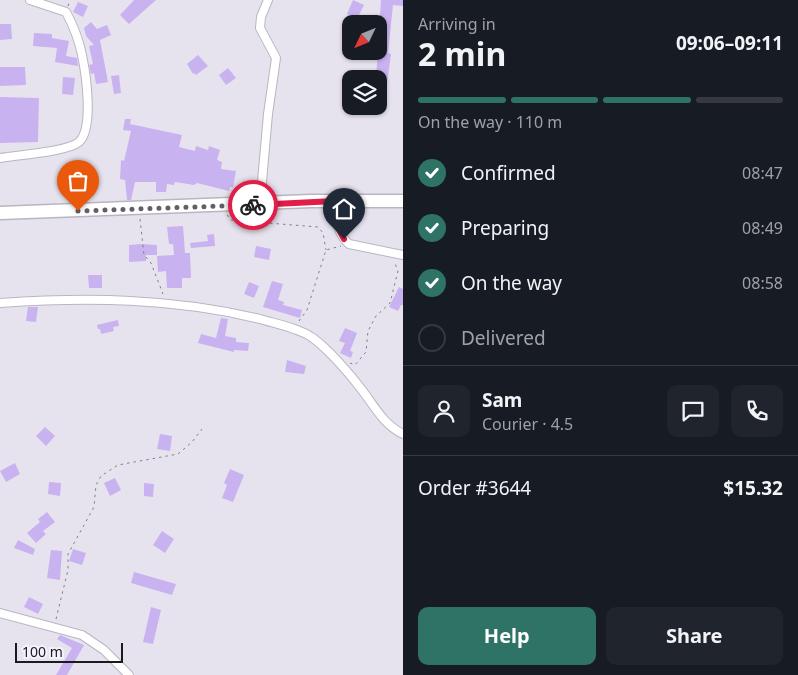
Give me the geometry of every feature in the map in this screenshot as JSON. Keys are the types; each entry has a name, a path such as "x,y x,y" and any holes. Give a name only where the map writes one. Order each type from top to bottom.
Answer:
{"main road":[{"path":"0,213 335,201 403,201"}],"street":[{"path":"0,158 32,154 78,143 83,136 86,123 88,94 82,55 73,25 66,12 30,0"},
{"path":"260,204 268,114 276,58 260,28 261,16 268,0"},
{"path":"335,201 338,228 349,244 403,255"},
{"path":"0,304 99,298 230,312 293,329 312,337 319,343 356,383 385,421 403,434"},
{"path":"0,613 82,635 104,650 129,675"}],"path":[{"path":"220,206 231,220 318,226 323,233 326,250 307,310 293,329"},
{"path":"138,208 144,255 150,263 167,304"},
{"path":"326,250 349,244"},
{"path":"348,362 355,365 366,352 368,331 376,316 390,304 398,271 390,251"},
{"path":"54,627 68,570 68,554 94,507 96,484 101,476 118,465 178,454 192,442 202,429"}],"building":[{"path":"134,0 156,0 129,24 120,15"},
{"path":"353,0 364,5 359,15 347,14"},
{"path":"381,0 403,0 403,6 393,5 388,53 388,15 380,15"},
{"path":"78,2 88,6 83,17 73,12"},
{"path":"91,22 97,29 107,25 111,35 100,40 108,82 96,84 94,73 91,74 89,65 93,64 89,46 94,45 86,36 84,28"},
{"path":"0,24 11,24 12,39 0,40"},
{"path":"34,33 52,34 52,38 69,41 66,56 77,58 78,66 55,62 57,48 33,46"},
{"path":"388,53 391,54 387,84 387,70 377,70 377,60 388,60"},
{"path":"198,55 208,66 196,75 193,74 187,64"},
{"path":"0,67 25,67 26,85 0,86"},
{"path":"228,68 236,78 226,85 219,75"},
{"path":"119,75 121,93 114,94 111,76"},
{"path":"63,77 75,78 73,95 62,94"},
{"path":"0,97 39,98 38,142 0,143"},
{"path":"125,119 131,119 130,124 182,135 179,147 195,151 196,146 208,150 209,146 220,150 217,160 222,162 221,169 236,171 233,187 230,187 229,191 197,183 194,185 175,182 174,185 167,184 166,192 156,192 156,182 135,182 131,200 127,200 125,180 120,179 121,160 124,161 131,131 123,130"},
{"path":"183,226 185,253 190,253 191,278 182,278 182,288 167,288 166,271 158,272 157,256 174,255 173,244 169,244 167,227"},
{"path":"214,234 215,246 191,248 190,243 208,241 207,235"},
{"path":"129,245 157,245 157,255 146,255 146,261 129,262"},
{"path":"256,246 271,249 269,260 254,257"},
{"path":"88,275 102,275 102,288 89,288"},
{"path":"272,281 283,284 278,300 284,302 283,305 302,310 300,318 263,307"},
{"path":"249,282 259,286 254,298 244,294"},
{"path":"399,287 403,289 403,305 401,305 398,311 389,307"},
{"path":"28,307 38,307 36,322 26,321"},
{"path":"221,318 228,319 225,336 236,338 236,342 249,343 248,351 234,350 234,352 198,343 201,334 216,338"},
{"path":"118,320 119,326 113,327 114,331 101,334 97,325"},
{"path":"345,328 357,333 350,351 353,352 351,358 340,353 345,343 339,341"},
{"path":"287,360 306,366 304,374 285,372"},
{"path":"45,427 55,436 46,446 36,436"},
{"path":"160,434 172,436 170,451 157,449"},
{"path":"15,463 20,474 6,482 0,471"},
{"path":"230,469 244,475 233,502 222,498 227,485 224,483"},
{"path":"115,478 121,490 110,496 104,483"},
{"path":"49,482 61,483 60,496 48,494"},
{"path":"144,483 154,484 153,497 144,496"},
{"path":"47,512 55,522 43,531 46,534 36,543 27,533 40,522 38,519"},
{"path":"162,531 174,539 165,553 153,545"},
{"path":"18,540 35,549 33,555 14,548"},
{"path":"73,549 86,553 82,565 69,561"},
{"path":"51,550 62,551 60,580 47,578"},
{"path":"134,572 176,584 172,595 131,583"},
{"path":"29,597 43,604 38,614 24,607"},
{"path":"151,607 161,610 153,644 143,642"},
{"path":"60,635 84,645 67,675 56,675 72,648 57,639"}],"way so far":[{"path":"78,211 253,205"}],"route":[{"path":"253,205 335,201 338,228 344,239"}]}
